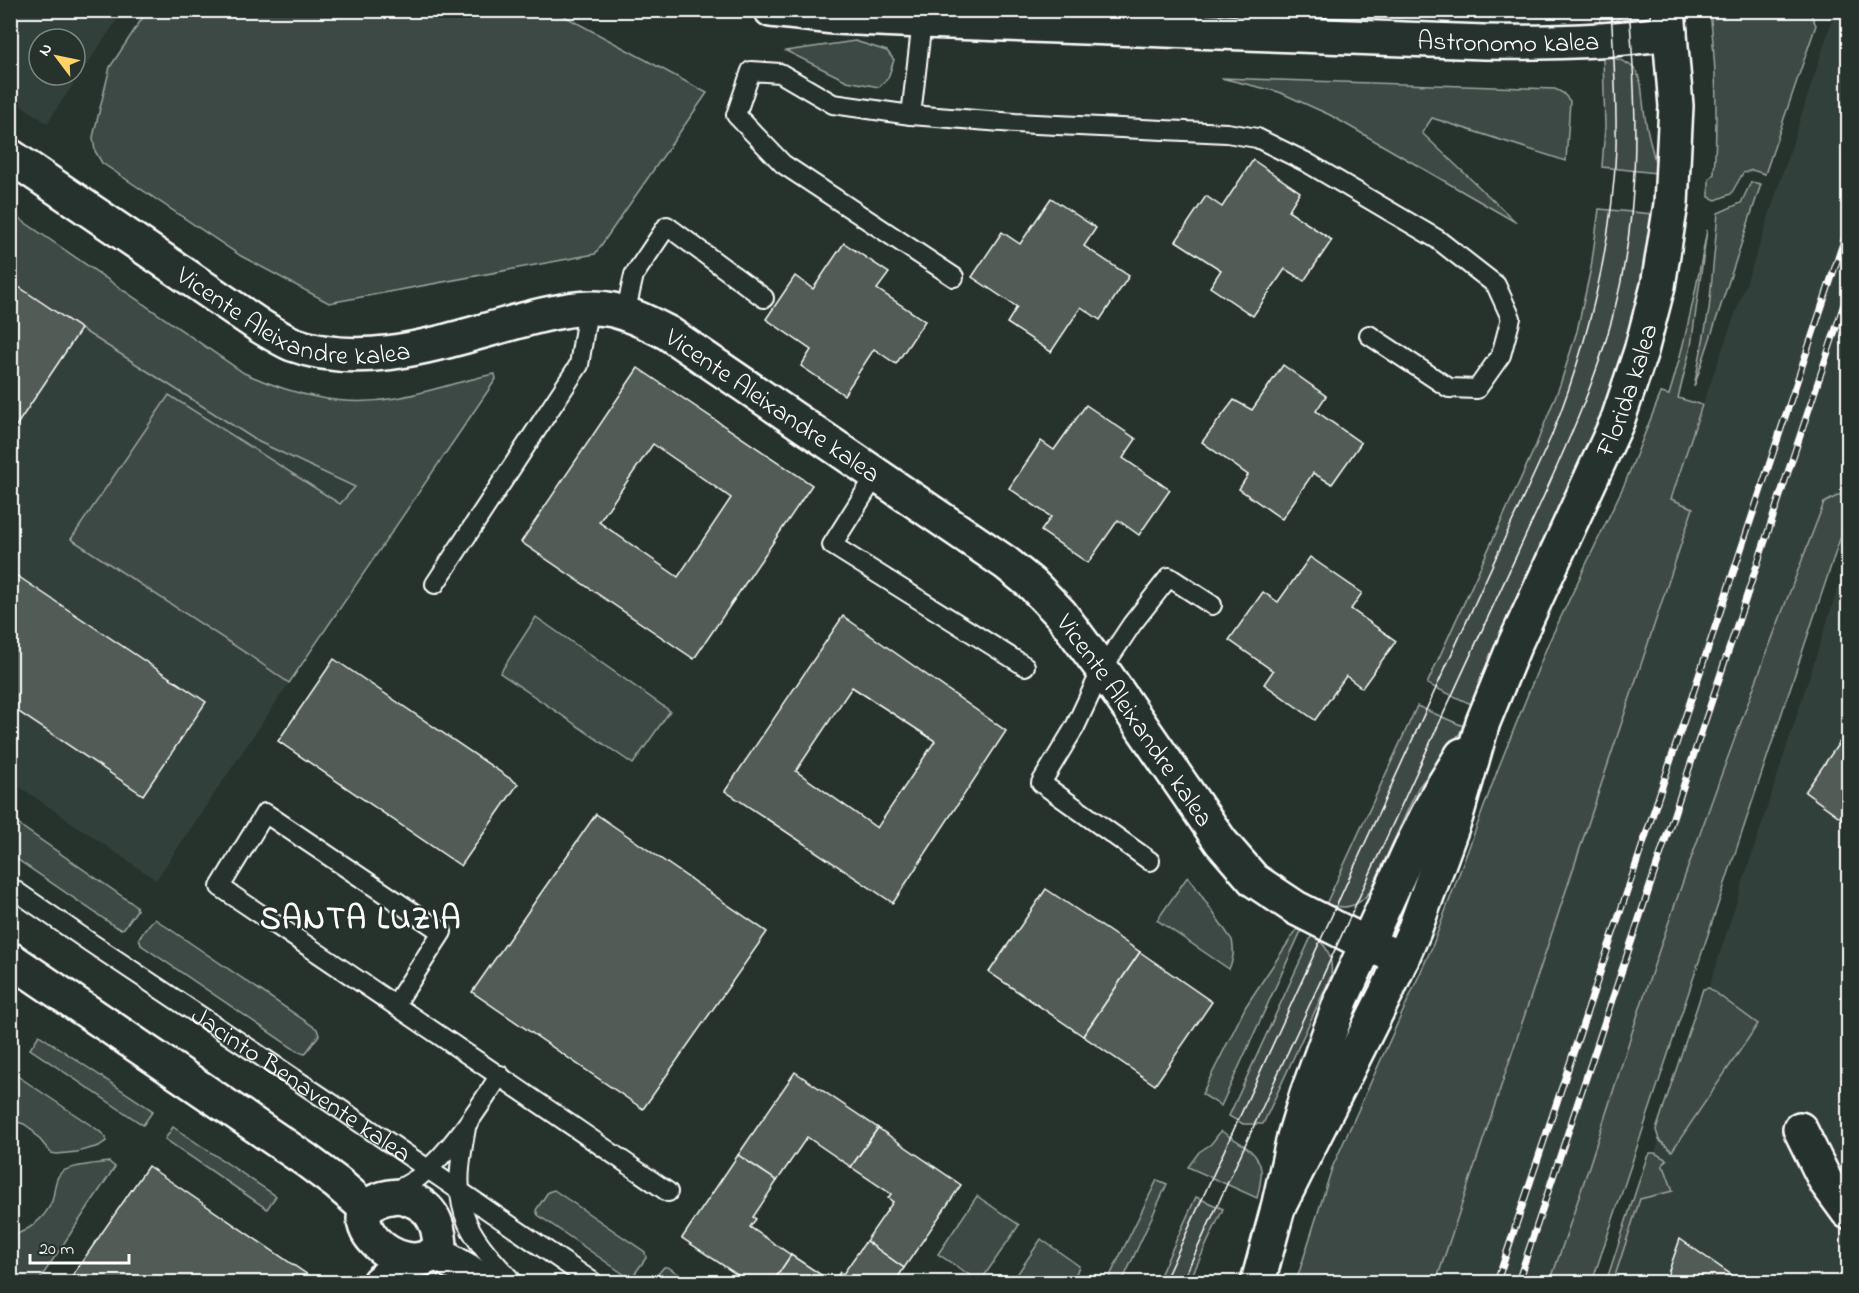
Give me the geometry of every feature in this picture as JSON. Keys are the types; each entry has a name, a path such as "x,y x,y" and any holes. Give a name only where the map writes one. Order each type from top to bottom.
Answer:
{"street":[{"name":"Astronomo kalea","path":"771,10 834,17 922,21 1539,43 1613,40 1669,22"},
{"name":"Florida kalea","path":"1483,722 1514,646 1617,422 1641,351 1658,286 1671,204 1676,106 1669,22"},
{"name":"Vicente Aleixandre kalea","path":"10,156 260,326 290,343 316,351 341,355 372,355 410,349 552,312 588,309 612,310 642,320 668,333 1006,563 1033,585 1061,614 1102,669 1221,842 1254,880 1296,909 1402,959"},
{"path":"1257,1282 1278,1208 1294,1137 1342,998 1438,794 1483,722"},
{"path":"1278,1208 1328,1112 1414,931 1456,816 1483,722"},
{"path":"10,959 337,1183 376,1203"},
{"path":"1800,1130 1826,1182 1848,1212"},
{"path":"399,1196 411,1198 430,1212 436,1223 440,1234 440,1247 436,1253 429,1260 391,1273 389,1257 368,1236 363,1225 363,1215 376,1203 399,1196"},
{"path":"436,1253 483,1282"}],"lane":[{"path":"910,115 922,21"},
{"path":"954,277 783,164 736,115 751,71 780,73 833,104 910,115 1015,123 1227,133 1257,138 1306,162 1437,239 1497,285 1511,318 1502,355 1477,389 1449,388 1369,335"},
{"path":"625,314 634,275 667,226 764,298"},
{"path":"435,584 579,365 588,309"},
{"path":"876,475 832,544 1025,666"},
{"path":"1150,861 1041,783 1076,727 1102,669 1132,624 1169,577 1212,605"},
{"path":"395,1005 442,932 265,813 220,887 395,1005 500,1075 668,1192"},
{"name":"Jacinto Benavente kalea","path":"10,886 91,944 593,1282"},
{"path":"376,1203 418,1178 427,1169 466,1128 500,1075"},
{"path":"466,1128 460,1160 459,1192 468,1225 489,1255 513,1282"}],"shaded area":[{"path":"1599,10 1627,11 1616,20 1600,23"},
{"path":"16,11 123,11 87,64 87,27 27,27 27,87 71,87 47,123 11,98 11,19"},
{"path":"147,11 555,11 707,93 595,254 329,303 241,256 102,163 95,151 93,137 110,67"},
{"path":"1710,11 1809,11 1816,25 1765,174 1752,170 1743,173 1731,194 1716,200 1709,197 1709,179 1714,174 1716,112"},
{"path":"1835,11 1848,11 1848,490 1824,503 1735,733 1664,935 1578,1205 1550,1282 1436,1282 1692,508 1671,499 1759,247"},
{"path":"855,41 887,51 894,60 888,78 879,87 847,81 786,51"},
{"path":"1610,57 1630,65 1639,76 1656,173 1602,167 1605,127 1603,58"},
{"path":"1221,78 1555,89 1563,93 1570,101 1566,161 1432,118 1422,133 1517,223 1330,115 1279,92"},
{"path":"1751,182 1761,184 1694,387 1709,310 1718,213 1741,203"},
{"path":"1599,209 1653,214 1637,307 1625,349 1590,444 1483,673 1471,704 1427,684 1536,445 1560,385 1577,331 1591,268"},
{"path":"11,213 244,373 295,393 325,400 360,403 397,398 483,376 289,683 156,880 11,781"},
{"path":"11,213 244,373 281,388 318,398 376,401 495,374 496,379 289,683 71,539 169,395 340,504 355,487 259,442 13,284 11,287"},
{"path":"1707,230 1691,346 1678,398 1702,405 1671,499 1693,508 1436,1282 1296,1282 1332,1168 1432,947 1498,769 1548,644 1625,483 1661,393 1669,395 1691,313"},
{"path":"1848,490 1848,515 1592,1282 1550,1282 1665,933 1763,663 1824,503"},
{"path":"1848,557 1848,1282 1613,1282 1659,1140 1656,1130 1703,989 1709,987"},
{"path":"536,617 670,711 633,764 500,673"},
{"path":"1417,706 1463,726 1460,733 1418,788 1371,890 1362,900 1352,906 1340,907 1326,904"},
{"path":"15,824 136,906 137,910 124,928 116,927 11,855 11,828"},
{"path":"1188,876 1232,940 1233,955 1229,969 1157,920"},
{"path":"155,919 317,1029 319,1035 305,1054 297,1051 141,945 139,938"},
{"path":"1297,929 1301,931 1221,1106 1202,1094 1246,1006"},
{"path":"1312,935 1326,948 1331,963 1331,976 1263,1124 1243,1124 1229,1116"},
{"path":"1709,988 1758,1024 1672,1151 1659,1140 1656,1130 1703,989"},
{"path":"39,1035 153,1111 143,1125 30,1049"},
{"path":"10,1071 98,1130 106,1137 106,1141 99,1146 77,1152 51,1153 31,1129 11,1120"},
{"path":"173,1127 276,1196 267,1209 165,1139"},
{"path":"1221,1131 1246,1147 1256,1157 1261,1170 1257,1198 1188,1167 1199,1152 1211,1144"},
{"path":"1650,1153 1655,1153 1667,1160 1662,1166 1673,1191 1640,1199 1613,1282 1606,1282 1647,1157"},
{"path":"109,1162 115,1167 38,1282 11,1282 11,1236 30,1227 45,1213 52,1201 56,1181 60,1174 73,1168"},
{"path":"1157,1180 1167,1184 1122,1282 1107,1282"},
{"path":"554,1190 645,1252 646,1258 633,1276 628,1277 538,1215 536,1210 548,1192"},
{"path":"977,1196 1019,1225 980,1282 938,1254"},
{"path":"1196,1197 1223,1209 1189,1282 1157,1282"},
{"path":"1041,1239 1079,1266 1073,1282 1012,1282"},
{"path":"664,1267 668,1267 690,1282 651,1282"}],"building":[{"path":"1253,160 1300,192 1288,211 1332,240 1304,281 1285,269 1253,316 1210,287 1221,270 1176,241 1206,196 1222,207"},
{"path":"1051,198 1096,228 1084,246 1129,276 1100,320 1081,307 1051,352 1007,323 1017,307 972,277 1002,232 1020,244"},
{"path":"844,243 889,273 877,289 925,321 896,364 874,349 844,395 801,366 811,350 766,319 795,276 813,289"},
{"path":"13,283 81,329 10,435 10,287"},
{"path":"1283,365 1326,396 1316,411 1361,443 1332,484 1313,473 1282,519 1239,489 1248,475 1202,442 1234,400 1252,410"},
{"path":"638,368 812,485 694,659 521,542","holes":["653,444 731,498 678,577 599,522"]},
{"path":"1086,405 1136,439 1123,458 1170,490 1139,535 1118,520 1088,563 1041,531 1051,517 1009,488 1041,441 1054,450"},
{"path":"1310,557 1362,593 1351,609 1396,641 1362,688 1346,676 1315,720 1264,684 1273,671 1229,640 1263,592 1278,602"},
{"path":"10,571 206,702 143,795 10,706"},
{"path":"843,616 1006,731 893,903 725,791","holes":["852,687 935,741 877,828 796,771"]},
{"path":"334,659 518,784 461,866 278,741"},
{"path":"1848,730 1848,823 1805,792"},
{"path":"596,814 767,932 643,1109 472,992"},
{"path":"1046,889 1140,952 1083,1036 989,972"},
{"path":"1140,952 1212,1002 1155,1085 1083,1036"},
{"path":"795,1072 878,1128 851,1167 807,1137 777,1181 738,1155"},
{"path":"878,1128 961,1185 904,1268 866,1241 893,1202 888,1198 891,1194 851,1167"},
{"path":"738,1155 777,1181 753,1217 756,1219 750,1227 791,1255 773,1282 748,1282 682,1238"},
{"path":"148,1166 314,1279 311,1282 68,1282"},
{"path":"1680,1239 1742,1282 1665,1282"},
{"path":"866,1241 904,1268 895,1282 833,1282 840,1272 843,1274"},
{"path":"791,1255 832,1282 773,1282"}],"tram line":[{"path":"1164,1282 1551,437 1564,402 1596,295 1614,185 1616,131 1611,10"},
{"path":"1182,1282 1541,502 1598,366 1621,281 1632,204 1635,127 1629,10"}],"railway":[{"path":"1497,1282 1848,228"},
{"path":"1518,1282 1848,292"}],"district":[{"name":"SANTA LUZIA","path":"361,917"}]}
